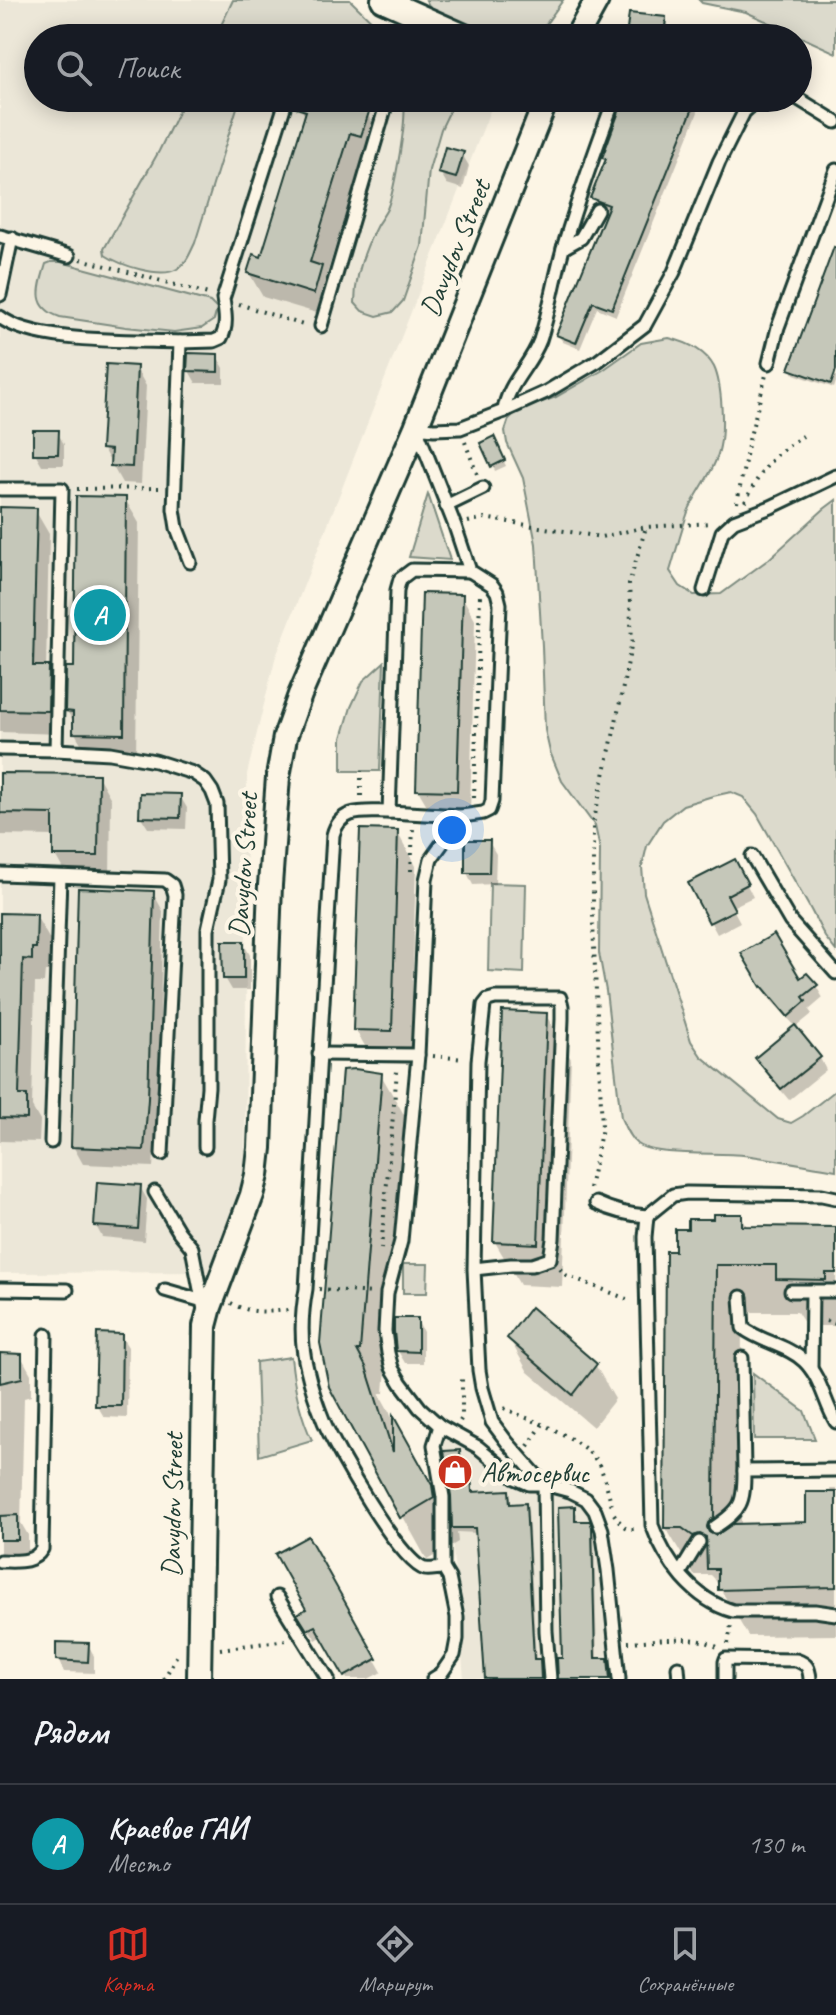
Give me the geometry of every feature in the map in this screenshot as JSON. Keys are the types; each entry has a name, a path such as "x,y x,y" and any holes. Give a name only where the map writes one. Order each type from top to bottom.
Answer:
{"street":[{"path":"383,0 437,24"},
{"path":"584,24 597,0"},
{"name":"Davydov Street","path":"199,1679 205,1326 209,1297 252,1195 259,1162 270,885 278,777 285,737 300,695 416,427 541,112"}],"lane":[{"path":"812,107 836,122"},
{"path":"0,317 20,329 65,337 180,342 221,338 225,322 223,299 283,112"},
{"path":"321,326 384,112"},
{"path":"504,411 510,392 539,342 586,172 609,112"},
{"path":"475,574 416,427 460,428 504,411 546,392 598,361 645,325 674,272 725,149 744,112"},
{"path":"769,363 778,327 836,170"},
{"path":"563,248 581,238 597,210"},
{"path":"0,295 6,237 69,256"},
{"path":"180,342 174,509 177,528 190,562"},
{"path":"704,590 722,532 734,521 836,476"},
{"path":"446,506 483,488"},
{"path":"0,489 62,489 56,750"},
{"path":"389,812 398,584 412,570 475,574 492,585 500,604 492,801 489,810 468,815 361,812 342,817 335,824 306,1289 302,1310 303,1350 311,1386 341,1459 386,1528 415,1563 424,1569 443,1568"},
{"path":"0,749 110,753 193,773 205,781 212,791 217,804 219,880 208,929 205,1147"},
{"path":"468,815 431,859 426,880 418,1055 401,1241 387,1293 385,1331 388,1353 401,1383 420,1408 440,1426 478,1447 515,1478 529,1484 544,1484 570,1491 586,1499 598,1516 608,1570 619,1679"},
{"path":"752,856 790,921 836,973"},
{"path":"0,874 165,880 172,885 175,895 162,1154"},
{"path":"51,1142 60,877"},
{"path":"474,1269 532,1265 550,1259 561,1051 560,998 488,1000 484,1005 478,1061 474,1269 478,1356 492,1422 544,1484 546,1631 550,1679"},
{"path":"319,1054 418,1055"},
{"path":"155,1192 194,1252 209,1297 165,1290"},
{"path":"596,1203 628,1215 647,1216 673,1195 687,1193 822,1195 836,1198"},
{"path":"647,1216 646,1306 652,1525 664,1553 698,1593 710,1602 733,1611 836,1614"},
{"path":"0,1289 67,1290"},
{"path":"791,1291 836,1291"},
{"path":"811,1369 812,1291"},
{"path":"741,1297 741,1324 745,1330 802,1358 811,1369 836,1422"},
{"path":"0,1561 29,1561 38,1556 42,1549 46,1335"},
{"path":"715,1527 733,1515 742,1500 742,1358"},
{"path":"438,1677 454,1655 457,1639 457,1617 449,1578 443,1568 443,1497 434,1445 440,1426"},
{"path":"744,1471 836,1470"},
{"path":"680,1573 699,1542"},
{"path":"277,1597 328,1679"},
{"path":"725,1679 726,1659 796,1660 806,1664 810,1679"}],"path":[{"path":"69,256 223,299 310,328 321,326"},
{"path":"734,521 749,440 769,363"},
{"path":"460,428 483,488"},
{"path":"734,521 770,460 803,436"},
{"path":"62,489 175,489"},
{"path":"455,526 484,518 601,537 646,527 734,521"},
{"path":"596,1203 589,1190 602,1128 593,923 593,824 632,641 629,584 646,527"},
{"path":"468,815 475,574"},
{"path":"361,771 361,812"},
{"path":"439,1056 478,1061"},
{"path":"550,1259 566,1275 646,1306"},
{"path":"324,1289 365,1292"},
{"path":"209,1297 269,1313 302,1310"},
{"path":"462,1418 463,1387"},
{"path":"485,1398 556,1430 589,1452 604,1476 613,1513 622,1526 633,1530 652,1525"},
{"path":"519,1457 543,1424"},
{"path":"726,1659 733,1611"},
{"path":"199,1651 301,1638"},
{"path":"616,1643 692,1639 717,1646 726,1659"}],"shaded area":[{"path":"0,0 330,0 330,4 374,24 24,24 24,112 490,112 275,659 247,774 245,1169 214,1272 0,1273"},
{"path":"233,0 350,0 375,24 222,24"},
{"path":"426,0 563,0 546,24 467,24 430,8"},
{"path":"699,0 836,0 836,53 812,42 812,24 772,24 746,12"},
{"path":"178,112 236,112 195,243 186,261 170,272 151,272 120,263 105,255 104,249"},
{"path":"404,112 449,112 429,170 422,246 403,301 393,312 377,316 362,311 355,303 355,293 365,253 387,209"},
{"path":"61,262 210,302 217,309 214,320 202,328 174,332 60,317 51,313 41,302 41,281 46,264"},
{"path":"669,338 694,348 710,361 717,374 722,406 718,455 688,512 670,571 680,586 694,595 721,594 769,559 836,500 836,951 825,937 757,814 743,797 731,792 683,805 663,821 647,846 642,867 644,893 691,1041 701,1056 778,1119 791,1123 836,1090 836,1170 743,1155 658,1151 637,1144 621,1118 599,953 600,849 595,826 562,781 545,730 536,544 523,478 507,443 505,431 509,419 517,411 556,397 603,370 641,343"},
{"path":"428,494 450,560 409,557"},
{"path":"384,662 380,771 342,771 342,738 351,707 363,681"},
{"path":"490,883 526,884 524,973 488,971"},
{"path":"403,1264 428,1264 427,1293 403,1293"},
{"path":"291,1357 298,1400 312,1440 259,1456 256,1362"},
{"path":"753,1373 804,1411 815,1439 754,1439"},
{"path":"431,1429 467,1439 508,1472 588,1503 609,1545 623,1679 464,1679 451,1528 441,1528 438,1521"}],"building":[{"path":"629,13 666,17 665,24 628,24"},
{"path":"306,112 369,112 361,136 350,133 310,262 322,266 314,294 247,273 253,254 261,257"},
{"path":"619,112 691,112 612,309 593,302 576,343 556,335 609,205 590,198 606,159 602,158"},
{"path":"445,147 464,152 456,178 438,173"},
{"path":"834,247 836,370 831,384 789,369"},
{"path":"188,353 218,354 218,372 187,371"},
{"path":"106,364 137,366 132,467 110,466 111,450 101,449"},
{"path":"33,430 59,430 58,454 33,454"},
{"path":"494,436 505,460 491,467 480,443"},
{"path":"76,496 126,497 124,734 73,733 73,712 65,711 66,667 74,667"},
{"path":"0,507 37,508 33,666 49,666 48,711 0,710"},
{"path":"422,593 463,594 457,791 416,790"},
{"path":"0,773 99,774 98,856 53,856 53,814 0,813"},
{"path":"140,793 181,794 180,818 139,817"},
{"path":"360,829 398,830 392,1031 353,1030"},
{"path":"465,840 490,840 489,873 465,873"},
{"path":"735,859 748,884 727,895 735,910 709,923 688,883"},
{"path":"78,888 154,891 144,1150 71,1147"},
{"path":"0,913 37,914 36,948 32,948 32,960 23,959 19,1095 27,1095 27,1119 0,1118"},
{"path":"774,934 800,978 807,973 818,985 803,997 806,1001 788,1017 761,987 741,953"},
{"path":"222,941 244,941 244,979 223,979"},
{"path":"502,1011 547,1013 538,1244 493,1242"},
{"path":"795,1025 821,1057 781,1089 755,1058"},
{"path":"342,1070 382,1073 360,1350 357,1350 366,1367 393,1452 393,1415 432,1485 434,1498 400,1518 329,1387 320,1343"},
{"path":"97,1182 141,1185 138,1229 94,1226"},
{"path":"713,1214 742,1214 742,1226 836,1227 836,1273 826,1273 826,1280 776,1279 776,1265 716,1265 714,1517 707,1527 715,1535 733,1524 806,1522 806,1492 836,1492 836,1587 718,1590 718,1569 707,1569 706,1537 700,1534 693,1536 682,1528 664,1528 666,1251 675,1251 675,1229 688,1229 688,1219 713,1219"},
{"path":"531,1307 597,1364 573,1395 507,1338"},
{"path":"394,1318 418,1318 418,1352 396,1351"},
{"path":"97,1333 122,1334 121,1406 95,1406"},
{"path":"0,1353 22,1354 22,1378 0,1383"},
{"path":"460,1450 461,1472 471,1471 472,1492 509,1490 510,1504 526,1503 534,1659 540,1659 541,1679 485,1679 475,1528 452,1528 444,1451"},
{"path":"575,1506 575,1521 590,1521 592,1527 595,1658 608,1658 610,1679 558,1679 557,1658 562,1658 558,1507"},
{"path":"18,1515 18,1540 0,1540 0,1516"},
{"path":"308,1536 377,1659 344,1677 315,1626 307,1630 297,1614 306,1609 275,1554"},
{"path":"56,1642 89,1643 88,1662 56,1660"}],"place":[{"name":"Краевое ГАИ","path":"100,615"},
{"name":"Автосервис","path":"455,1472"}]}
